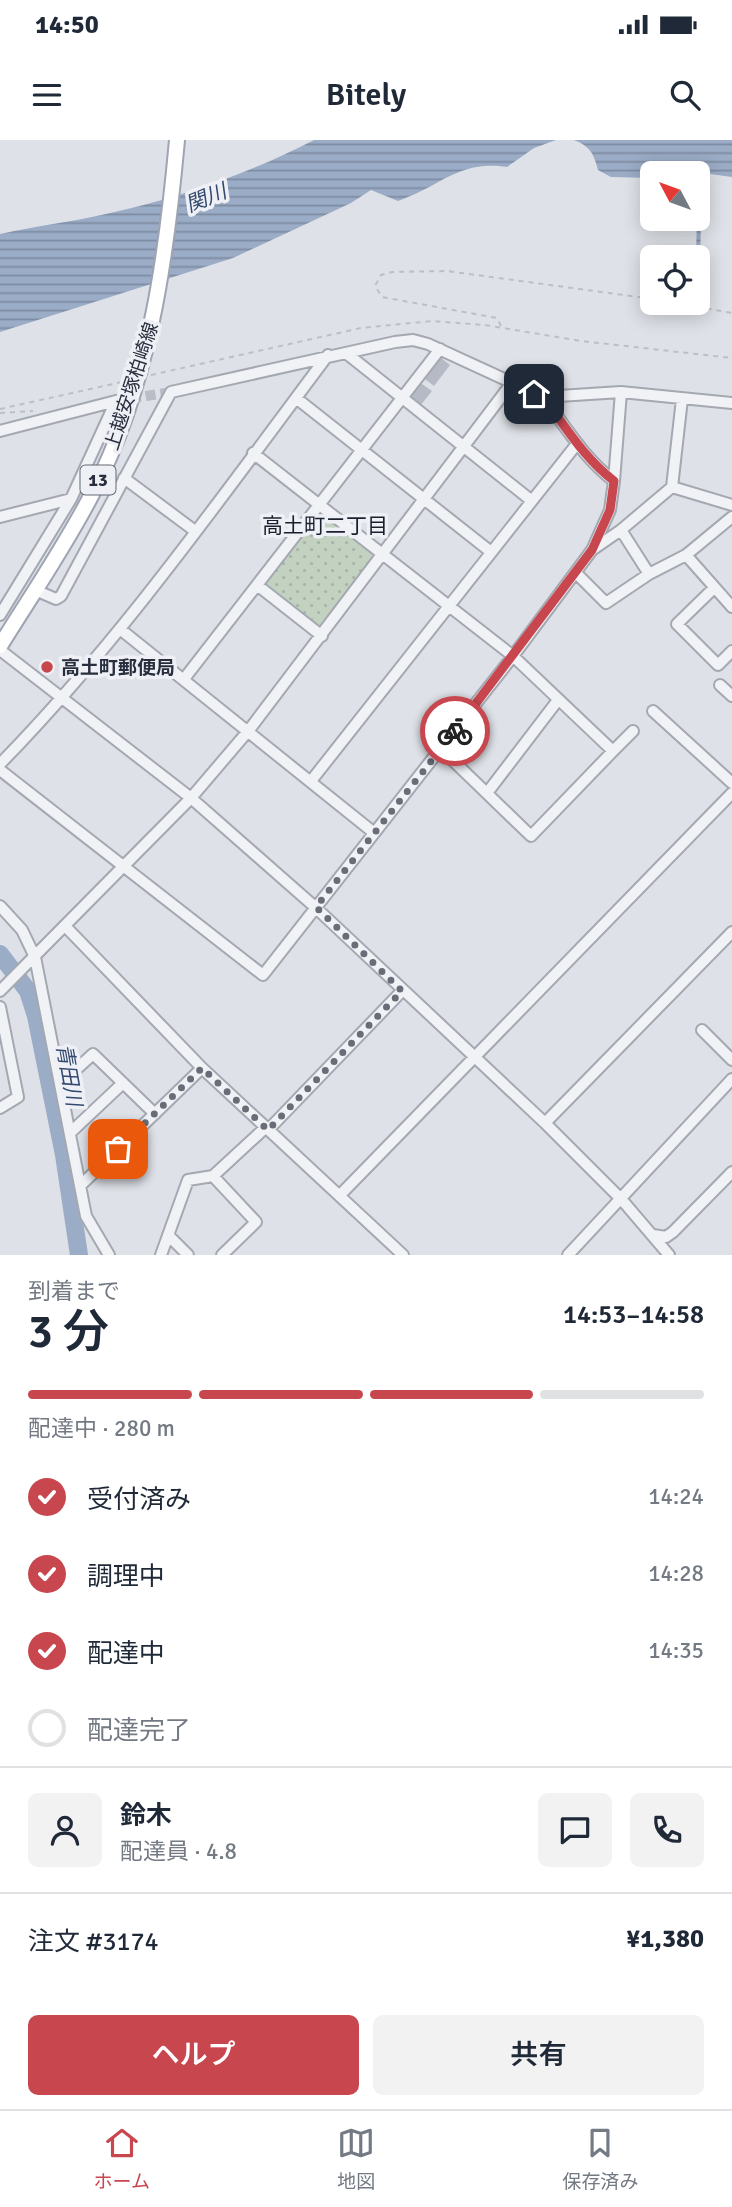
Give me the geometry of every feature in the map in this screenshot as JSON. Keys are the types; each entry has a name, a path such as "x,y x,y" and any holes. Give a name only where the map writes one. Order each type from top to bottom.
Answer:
{"main road":[{"name":"上越安塚柏崎線","path":"0,648 92,494 136,379 160,287 177,140"}],"street":[{"path":"35,590 56,599 61,596 171,392 328,355 413,340 440,349 543,397 621,392 732,403"},
{"path":"184,679 440,349"},
{"path":"346,353 531,501"},
{"path":"0,764 64,699 328,355"},
{"path":"2,989 191,798 249,730 511,384"},
{"path":"0,770 122,868 263,975 513,656 592,550 610,510 621,392"},
{"path":"543,397 576,445 593,465 614,481"},
{"path":"296,398 491,552"},
{"path":"592,550 672,488 682,399"},
{"path":"0,431 116,401 71,499 0,615"},
{"path":"311,781 576,445"},
{"path":"253,453 513,656 613,751"},
{"path":"124,478 195,531"},
{"path":"672,488 732,505"},
{"path":"0,517 71,499"},
{"path":"576,573 606,603 649,574 685,555 732,517"},
{"path":"621,530 649,574"},
{"path":"685,555 732,607"},
{"path":"257,585 322,636"},
{"path":"714,589 677,624 718,665 732,651"},
{"path":"120,629 373,832"},
{"path":"0,648 191,798 316,907 545,1123 622,1200 669,1255"},
{"path":"720,685 732,696"},
{"path":"487,793 558,700"},
{"path":"653,711 732,783"},
{"path":"441,749 531,836 633,731"},
{"path":"341,1195 732,793"},
{"path":"0,906 22,930 32,960 61,1083 86,1216 109,1255"},
{"path":"66,927 202,1068 403,1255"},
{"path":"545,1123 732,932"},
{"path":"161,1255 188,1181 213,1176 267,1129 402,991"},
{"path":"0,1007 18,1097 0,1108"},
{"path":"702,1030 732,1060"},
{"path":"61,1083 93,1054 155,1114"},
{"path":"81,1185 202,1068"},
{"path":"568,1255 732,1079"},
{"path":"71,1132 123,1083"},
{"path":"653,1236 666,1237 674,1232 732,1171"},
{"path":"213,1176 256,1222 222,1255"},
{"path":"168,1235 188,1255"},
{"path":"233,1245 242,1255"}],"path":[{"path":"501,327 497,317 382,298 374,286 376,280 381,275 392,272 447,271 640,297"},
{"path":"710,309 732,313"},
{"path":"0,409 136,379"}],"green space":[{"path":"321,511 380,556 321,630 264,584"}],"water":[{"name":"関川","path":"314,140 556,140 534,148 507,167 475,167 398,201 371,190 351,203 233,258 0,332 0,234 93,217 160,200 213,184"},
{"path":"574,140 732,140 732,177 710,174 710,161 640,161 640,178 611,177 598,170 595,159 584,145"},
{"path":"697,231 701,231 700,245 696,245"}],"building":[{"path":"441,358 450,365 434,386 425,379"},
{"path":"419,382 432,391 420,406 408,396"}],"waterway":[{"name":"青田川","path":"0,954 28,991 36,1016 64,1155 79,1255"}],"tunnel":[{"path":"116,401 171,392"}],"way so far":[{"path":"118,1149 202,1068 268,1130 402,991 316,907 455,731"}],"place":[{"name":"高土町郵便局","path":"47,667"}],"district":[{"name":"高土町二丁目","path":"325,526"}],"route":[{"path":"455,731 592,550 610,510 614,481 593,465 543,397 534,394"}]}
